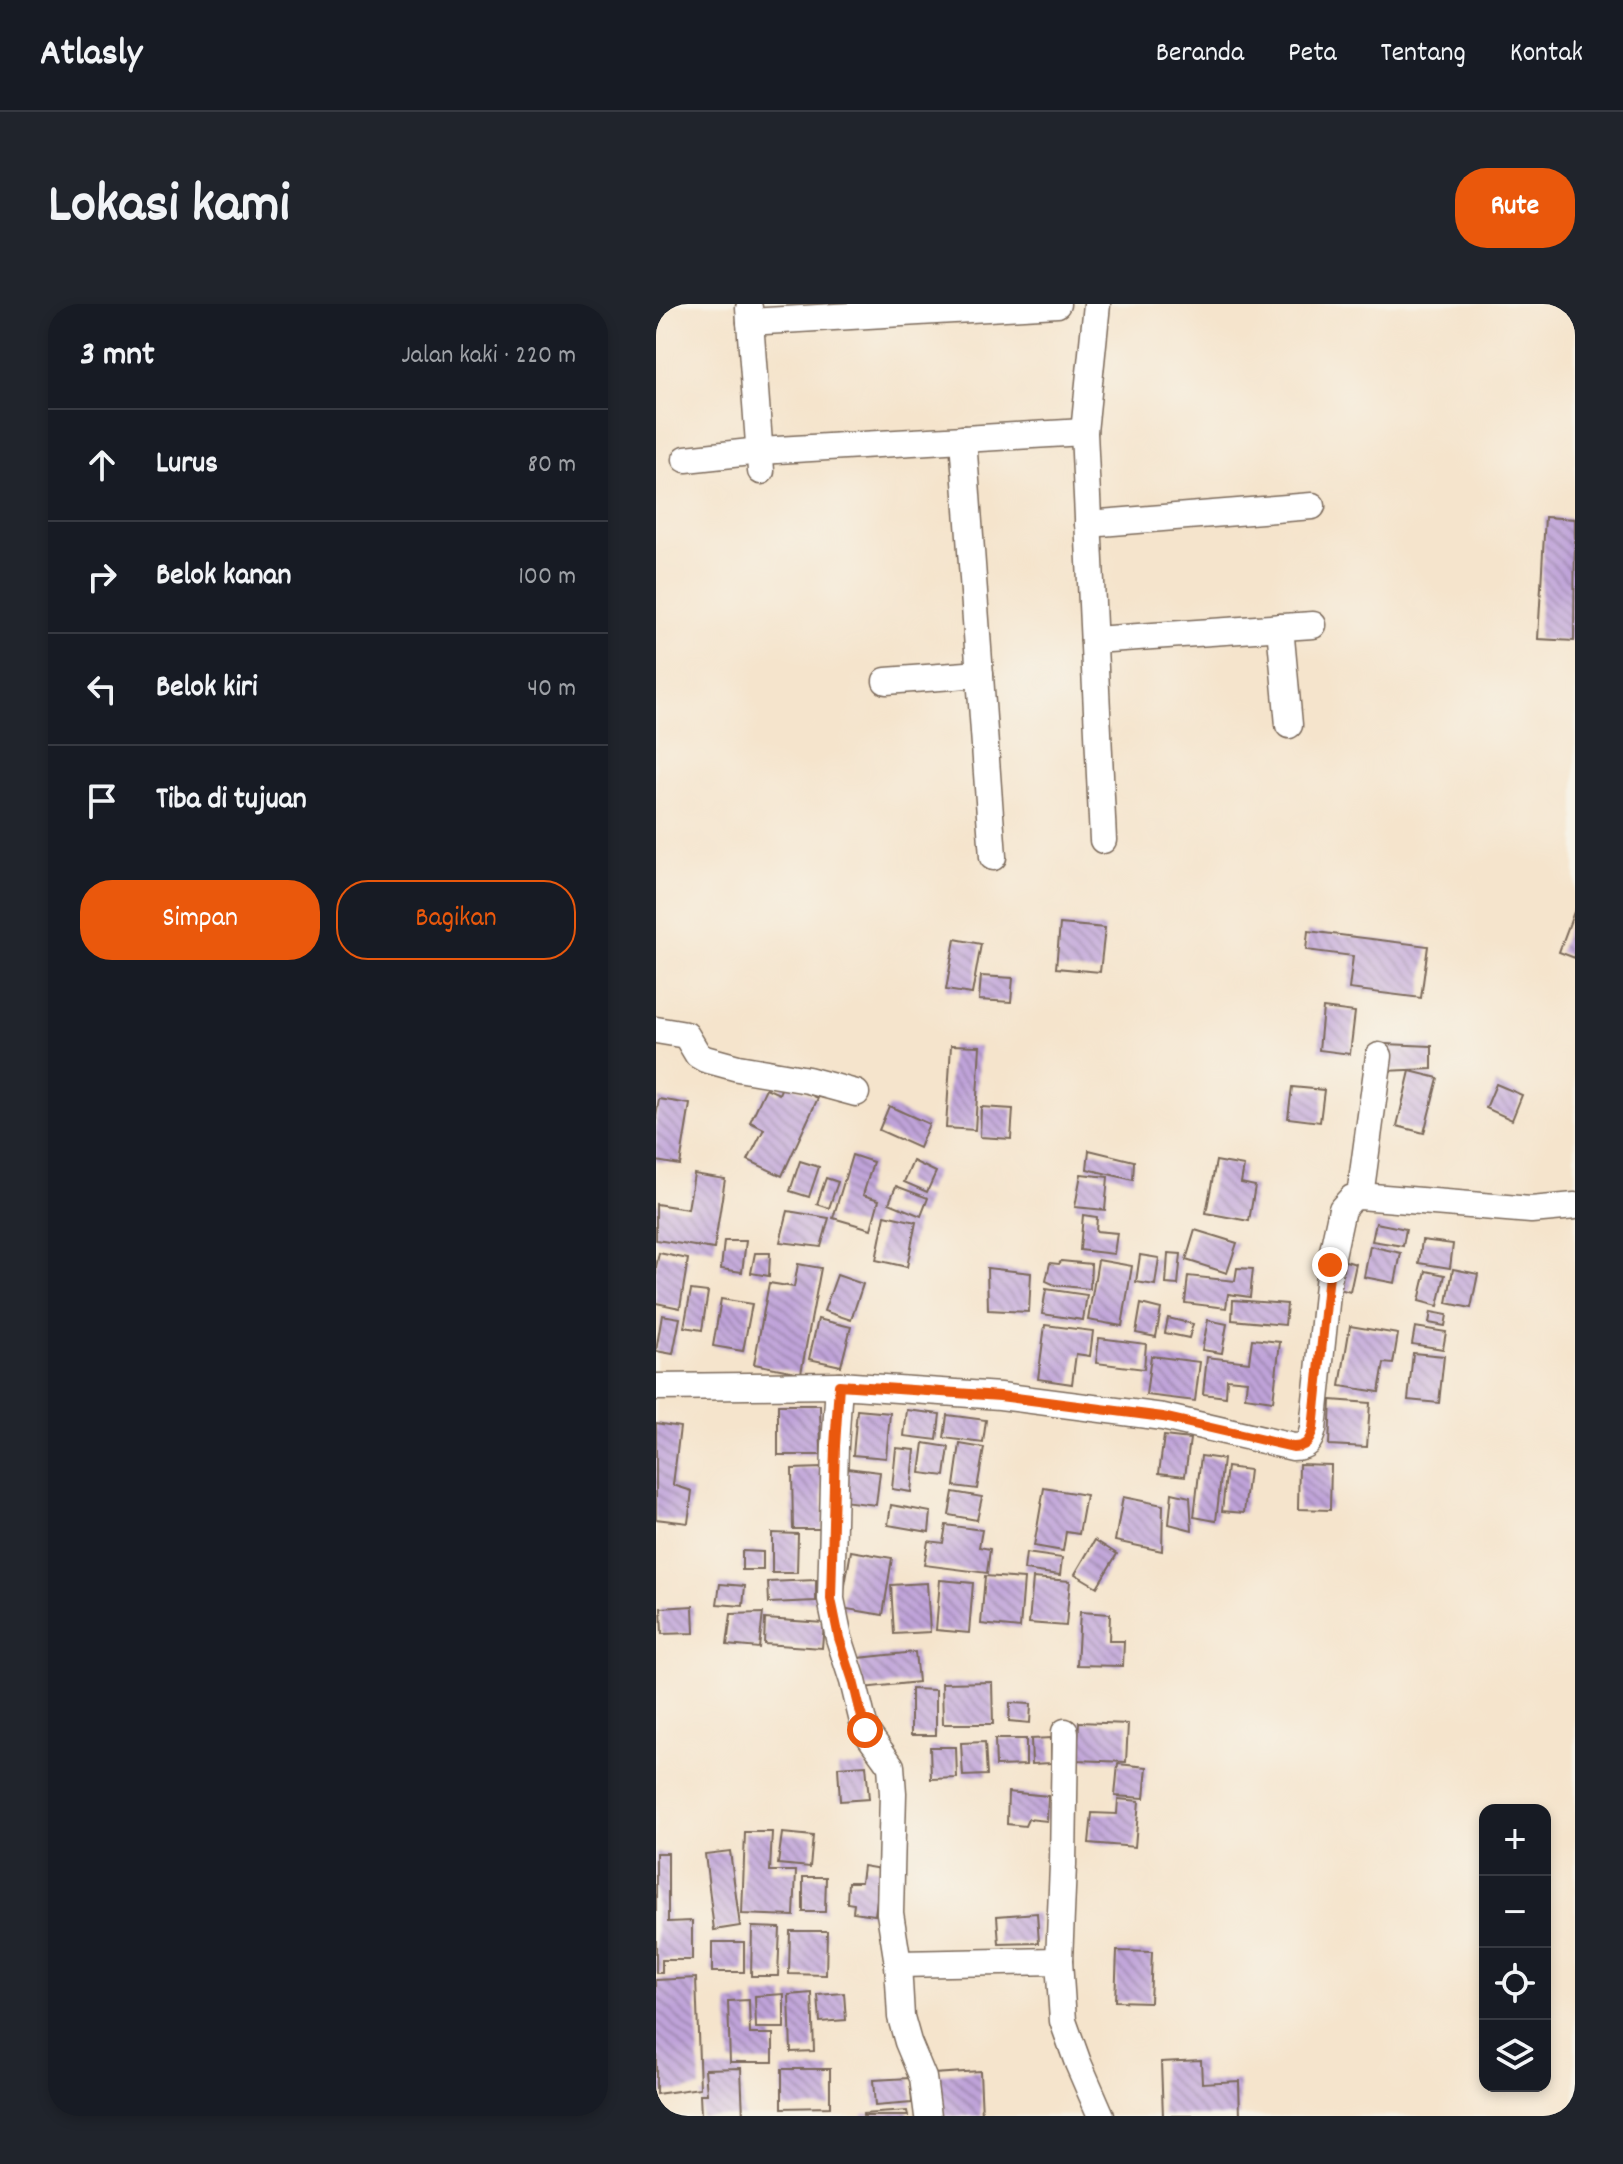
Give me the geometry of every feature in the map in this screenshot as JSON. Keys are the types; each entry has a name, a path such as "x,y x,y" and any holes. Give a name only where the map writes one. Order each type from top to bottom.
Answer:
{"street":[{"path":"760,461 749,313 1057,304"},
{"path":"1097,304 1084,432 1103,840"},
{"path":"686,459 760,461 963,439 1084,432"},
{"path":"963,439 993,857"},
{"path":"1088,524 1312,506"},
{"path":"1094,640 1313,625"},
{"path":"1280,627 1289,725"},
{"path":"886,681 980,674"},
{"path":"656,1030 686,1035 698,1055 705,1059 856,1093"},
{"path":"1360,1196 1379,1056"},
{"path":"656,1387 839,1385 1000,1396 1163,1417 1301,1447 1307,1443 1313,1429 1330,1265 1342,1209 1352,1198 1360,1196 1531,1210 1575,1206"},
{"path":"839,1385 831,1599 865,1730 891,1766 890,1913 898,1964 901,2017 923,2078 928,2116"},
{"path":"1065,1732 1059,1961 1063,2021 1101,2116"},
{"path":"898,1964 1059,1961"}],"building":[{"path":"1545,517 1575,519 1574,641 1538,639"},
{"path":"1575,909 1575,958 1559,952"},
{"path":"1060,924 1105,928 1100,972 1056,968"},
{"path":"1308,931 1428,946 1421,998 1349,989 1353,956 1306,950"},
{"path":"955,939 981,944 972,994 946,990"},
{"path":"981,976 1013,978 1011,1002 979,1000"},
{"path":"1323,1008 1355,1012 1350,1054 1319,1050"},
{"path":"1385,1044 1432,1046 1432,1069 1384,1071"},
{"path":"951,1045 980,1046 975,1130 946,1128"},
{"path":"1410,1071 1438,1078 1424,1133 1397,1126"},
{"path":"784,1082 818,1098 782,1176 748,1160 764,1129 750,1122 766,1088 779,1094"},
{"path":"1496,1084 1522,1095 1512,1120 1486,1108"},
{"path":"1292,1087 1324,1090 1320,1122 1288,1118"},
{"path":"659,1099 690,1104 680,1165 656,1161"},
{"path":"889,1106 929,1124 919,1148 879,1130"},
{"path":"981,1107 1013,1109 1011,1139 980,1137"},
{"path":"1089,1150 1134,1161 1133,1180 1087,1169"},
{"path":"852,1155 873,1162 863,1195 879,1200 871,1229 833,1218"},
{"path":"800,1161 819,1167 809,1197 790,1191"},
{"path":"913,1161 936,1172 927,1192 904,1182"},
{"path":"1216,1161 1244,1166 1241,1183 1255,1186 1249,1221 1206,1213"},
{"path":"694,1174 725,1179 714,1249 656,1240 656,1204 688,1209"},
{"path":"1081,1174 1108,1177 1105,1210 1075,1207"},
{"path":"826,1178 838,1182 829,1208 817,1204"},
{"path":"896,1186 928,1198 921,1216 889,1203"},
{"path":"788,1211 829,1218 821,1247 780,1242"},
{"path":"885,1215 916,1222 907,1267 876,1260"},
{"path":"1083,1215 1097,1217 1096,1231 1117,1233 1114,1254 1080,1250"},
{"path":"1376,1223 1406,1229 1403,1246 1372,1241"},
{"path":"1195,1230 1237,1243 1227,1273 1186,1260"},
{"path":"1422,1240 1453,1244 1450,1268 1419,1263"},
{"path":"724,1241 746,1241 742,1272 721,1269"},
{"path":"1370,1246 1401,1253 1395,1283 1364,1277"},
{"path":"659,1253 688,1259 680,1308 656,1303"},
{"path":"755,1253 770,1253 769,1276 751,1273"},
{"path":"1168,1253 1181,1254 1178,1285 1166,1284"},
{"path":"1140,1255 1159,1258 1155,1285 1136,1282"},
{"path":"1098,1260 1132,1266 1122,1326 1088,1320"},
{"path":"1342,1260 1356,1264 1350,1292 1336,1288"},
{"path":"1061,1261 1091,1264 1090,1289 1046,1281 1050,1263 1059,1264"},
{"path":"798,1264 821,1268 801,1373 754,1364 769,1283 794,1287"},
{"path":"987,1268 1031,1273 1029,1312 988,1310"},
{"path":"1237,1268 1253,1269 1250,1297 1228,1294 1226,1308 1185,1303 1188,1276 1235,1281"},
{"path":"1453,1269 1478,1274 1471,1308 1447,1303"},
{"path":"1426,1271 1445,1275 1438,1306 1419,1301"},
{"path":"837,1275 863,1284 851,1320 824,1311"},
{"path":"1046,1289 1087,1295 1083,1320 1042,1314"},
{"path":"691,1290 708,1292 702,1330 684,1327"},
{"path":"721,1299 752,1304 743,1351 713,1346"},
{"path":"1233,1300 1287,1304 1285,1325 1232,1320"},
{"path":"1141,1304 1161,1309 1156,1337 1136,1333"},
{"path":"1431,1312 1447,1315 1445,1326 1429,1323"},
{"path":"662,1315 680,1318 673,1354 656,1351"},
{"path":"1168,1318 1193,1324 1189,1338 1165,1333"},
{"path":"818,1319 851,1327 841,1366 809,1359"},
{"path":"1208,1320 1227,1324 1222,1353 1202,1350"},
{"path":"1045,1325 1093,1331 1090,1356 1076,1354 1072,1384 1038,1379"},
{"path":"1350,1326 1398,1334 1393,1364 1384,1363 1379,1392 1340,1386"},
{"path":"1415,1327 1446,1332 1443,1349 1412,1344"},
{"path":"1099,1338 1146,1344 1144,1369 1096,1363"},
{"path":"1252,1339 1280,1342 1273,1401 1245,1397 1247,1381 1227,1379 1226,1397 1203,1394 1207,1357 1249,1362"},
{"path":"1413,1353 1444,1356 1439,1403 1408,1400"},
{"path":"1151,1356 1200,1362 1195,1401 1146,1395"},
{"path":"1331,1400 1370,1403 1367,1447 1329,1445"},
{"path":"778,1405 820,1405 821,1455 778,1455"},
{"path":"857,1410 890,1413 886,1458 853,1455"},
{"path":"907,1410 940,1414 937,1440 904,1436"},
{"path":"947,1415 986,1420 983,1443 944,1438"},
{"path":"656,1423 680,1427 673,1485 692,1491 688,1523 656,1519"},
{"path":"1164,1436 1190,1439 1185,1476 1159,1473"},
{"path":"924,1443 949,1447 945,1476 920,1473"},
{"path":"960,1444 984,1448 977,1489 954,1486"},
{"path":"896,1448 915,1450 911,1492 892,1489"},
{"path":"1201,1456 1223,1459 1216,1521 1194,1517"},
{"path":"1299,1464 1331,1465 1330,1510 1298,1509"},
{"path":"1227,1467 1249,1470 1244,1513 1222,1511"},
{"path":"822,1468 823,1529 793,1529 792,1469"},
{"path":"847,1468 880,1472 876,1505 842,1501"},
{"path":"1044,1488 1086,1495 1079,1534 1066,1532 1063,1551 1034,1546"},
{"path":"953,1492 982,1497 977,1520 949,1515"},
{"path":"1172,1493 1190,1497 1192,1530 1169,1524"},
{"path":"1123,1497 1163,1505 1162,1551 1115,1541"},
{"path":"891,1505 931,1512 929,1532 888,1525"},
{"path":"946,1525 982,1530 979,1547 990,1549 987,1573 924,1565 928,1541 943,1543"},
{"path":"772,1533 798,1534 797,1573 772,1573"},
{"path":"1095,1540 1117,1554 1097,1587 1075,1574"},
{"path":"742,1551 763,1552 763,1570 742,1570"},
{"path":"851,1551 892,1558 883,1615 841,1608"},
{"path":"1026,1553 1062,1558 1060,1575 1024,1570"},
{"path":"985,1576 1024,1579 1020,1628 981,1624"},
{"path":"1033,1578 1070,1581 1066,1626 1029,1623"},
{"path":"816,1580 816,1601 769,1603 768,1582"},
{"path":"940,1580 973,1583 969,1633 936,1630"},
{"path":"927,1583 930,1632 894,1634 891,1585"},
{"path":"720,1584 745,1586 743,1606 717,1604"},
{"path":"693,1606 694,1633 662,1634 661,1608"},
{"path":"1080,1612 1110,1614 1109,1641 1124,1641 1123,1666 1077,1665"},
{"path":"763,1613 759,1648 727,1645 731,1614"},
{"path":"765,1619 824,1623 822,1648 764,1644"},
{"path":"915,1652 918,1682 863,1688 859,1658"},
{"path":"992,1682 993,1724 943,1724 942,1683"},
{"path":"911,1689 936,1690 936,1735 911,1735"},
{"path":"1010,1703 1031,1704 1030,1723 1009,1721"},
{"path":"1079,1722 1128,1724 1126,1762 1077,1760"},
{"path":"1051,1738 1051,1763 1032,1764 1031,1739"},
{"path":"995,1739 1026,1739 1026,1765 996,1766"},
{"path":"985,1742 987,1775 963,1776 961,1743"},
{"path":"930,1747 956,1747 957,1778 931,1779"},
{"path":"1118,1764 1147,1767 1144,1798 1115,1796"},
{"path":"866,1765 869,1799 840,1801 838,1767"},
{"path":"1008,1792 1048,1796 1047,1821 1028,1819 1025,1826 1007,1824"},
{"path":"1118,1799 1139,1801 1135,1847 1089,1843 1092,1813 1117,1814"},
{"path":"745,1832 772,1832 770,1871 796,1871 794,1916 742,1914"},
{"path":"782,1833 813,1836 810,1867 778,1864"},
{"path":"730,1851 740,1926 714,1930 705,1854"},
{"path":"656,1853 668,1853 668,1922 692,1921 692,1960 662,1960 662,1973 656,1973"},
{"path":"863,1866 881,1869 875,1915 853,1912 854,1904 847,1903 848,1882 861,1882"},
{"path":"803,1877 826,1877 825,1912 803,1912"},
{"path":"1037,1913 1039,1943 999,1944 997,1916"},
{"path":"752,1927 780,1928 778,1976 751,1976"},
{"path":"790,1931 827,1931 826,1975 789,1974"},
{"path":"712,1942 744,1942 744,1972 712,1972"},
{"path":"1117,1951 1152,1952 1150,2002 1115,2001"},
{"path":"696,1978 700,2088 656,2094 656,1980"},
{"path":"812,1993 814,2051 791,2052 789,1995"},
{"path":"844,1993 846,2020 820,2022 818,1995"},
{"path":"784,1994 784,2028 756,2028 755,1996"},
{"path":"749,2000 750,2034 773,2034 773,2062 730,2062 728,2001"},
{"path":"1201,2060 1202,2083 1239,2081 1240,2116 1163,2116 1161,2062"},
{"path":"741,2068 743,2116 701,2116 700,2094 707,2094 705,2069"},
{"path":"782,2069 830,2069 830,2107 782,2108"},
{"path":"980,2071 982,2116 935,2116 933,2074"},
{"path":"910,2078 912,2103 875,2106 873,2080"},
{"path":"907,2111 908,2116 863,2116 863,2114"}],"route":[{"path":"865,1730 831,1599 839,1385 1000,1396 1163,1417 1301,1447 1307,1443 1313,1429 1330,1265"}]}
